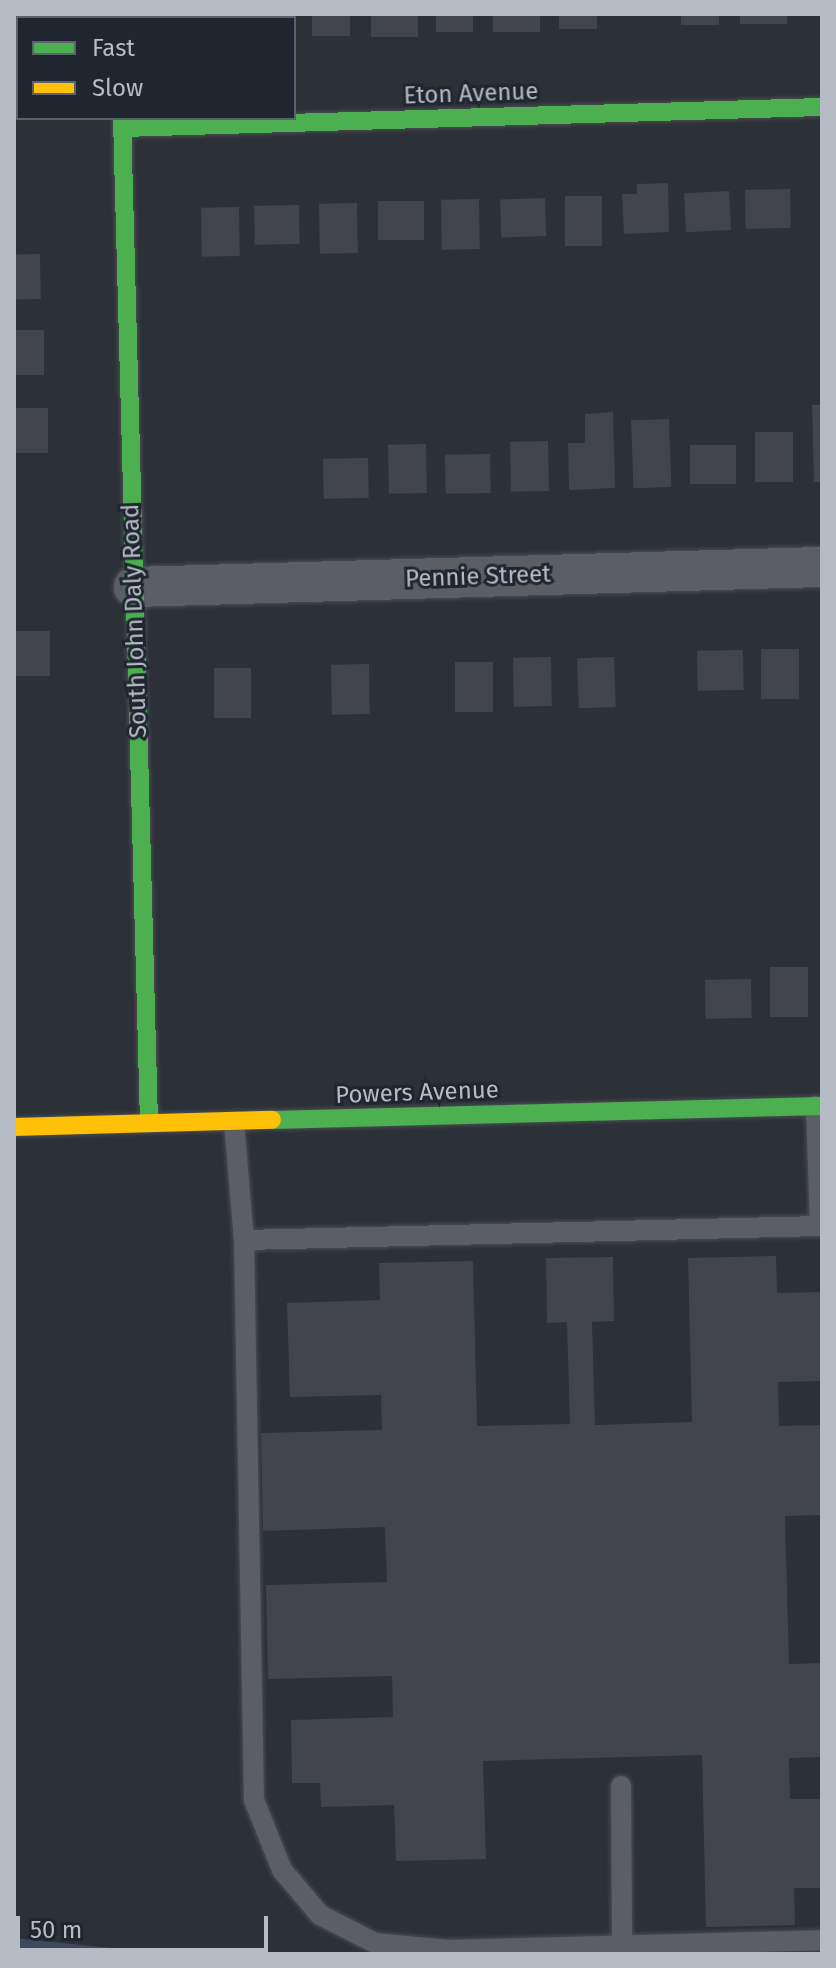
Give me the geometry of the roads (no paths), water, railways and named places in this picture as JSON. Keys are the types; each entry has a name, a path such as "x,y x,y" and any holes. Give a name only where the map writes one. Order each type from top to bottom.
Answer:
{"street":[{"name":"Eton Avenue","path":"296,119 822,107"},
{"name":"Eton Avenue","path":"122,123 253,120"},
{"name":"South John Daly Road","path":"122,123 149,1123"},
{"name":"Pennie Street","path":"134,587 822,567"},
{"name":"Powers Avenue","path":"14,1127 819,1106"}],"lane":[{"path":"244,1240 821,1226 819,1106"},
{"path":"234,1122 244,1240 254,1800 282,1870 320,1915 375,1943 448,1950 822,1940"},
{"path":"621,1786 622,1945"}],"waterway":[{"path":"14,1943 123,1954"}]}
